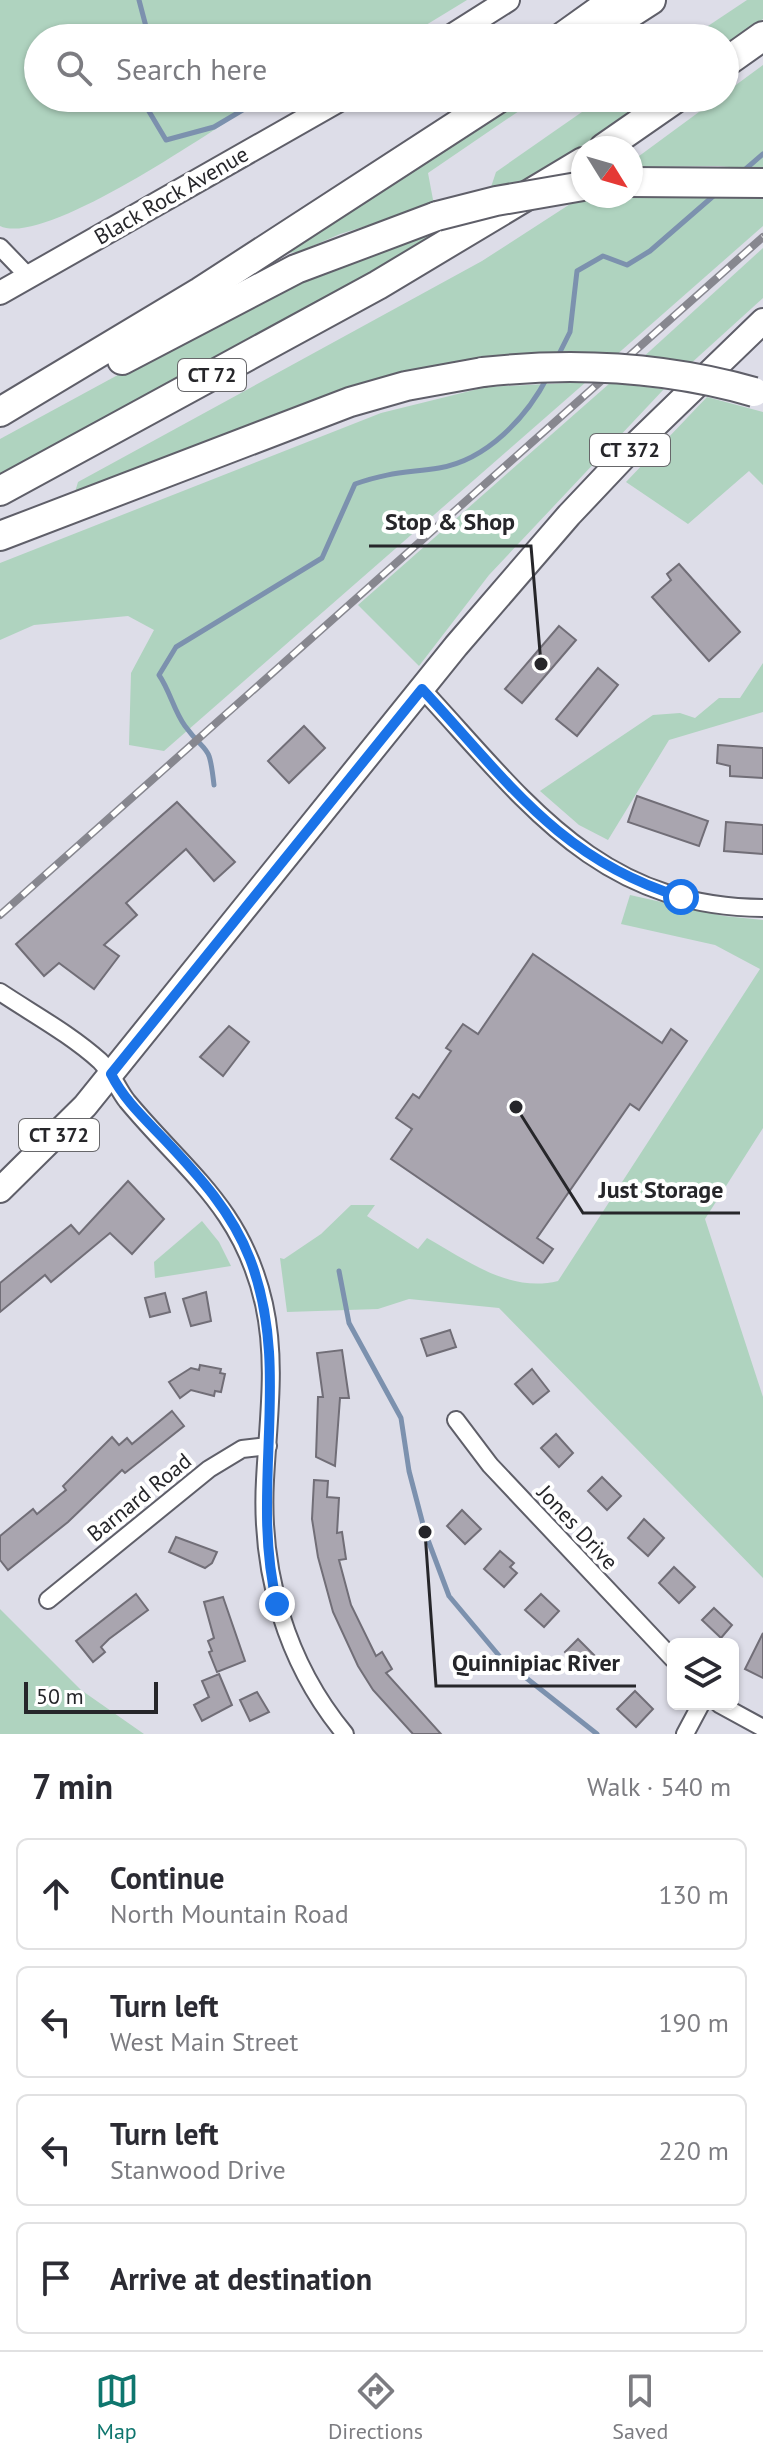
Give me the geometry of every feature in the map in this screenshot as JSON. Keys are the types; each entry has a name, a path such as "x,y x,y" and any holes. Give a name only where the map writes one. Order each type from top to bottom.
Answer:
{"highway":[{"path":"581,24 614,0"},
{"path":"614,24 651,0"},
{"path":"739,53 763,36"},
{"path":"355,192 415,140 454,112"},
{"path":"0,412 200,292 478,112"},
{"path":"621,136 656,112"},
{"name":"CT 72","path":"0,491 378,285 571,169"},
{"path":"643,182 763,183"},
{"path":"0,428 273,280 342,249 437,216 496,201 571,188"},
{"path":"0,536 350,402 417,384 483,372 542,367 612,368 694,378 759,393"}],"main road":[{"name":"CT 372","path":"0,1190 68,1125 111,1074 422,689 569,515 638,442 763,321"}],"street":[{"path":"470,24 508,0"},
{"name":"Black Rock Avenue","path":"0,293 318,112"},
{"path":"0,247 28,276"},
{"path":"422,689 542,819 596,861 623,876 681,897 712,904 763,908"},
{"path":"0,992 87,1051 111,1074 127,1101 215,1196 249,1256 268,1333 271,1390 266,1549 277,1604 296,1657 314,1691 345,1734"},
{"name":"Jones Drive","path":"456,1420 490,1465 667,1653"},
{"name":"Barnard Road","path":"48,1600 209,1469 242,1449 268,1446"},
{"path":"685,1734 698,1710"},
{"path":"730,1710 763,1728"}],"green space":[{"path":"0,0 467,0 428,24 24,24 24,112 242,112 92,202 54,219 23,228 0,226"},
{"path":"747,0 763,0 763,19 739,37 739,24 711,24"},
{"path":"763,65 763,170 718,166 643,167 643,153 699,112 739,112 739,83"},
{"path":"504,112 517,112 428,173 434,205 340,234 299,252 287,253"},
{"path":"582,112 631,112 596,136 571,136 571,153 535,178 491,187 496,172"},
{"path":"763,194 763,226 614,357 553,356 109,485 75,492 78,482 482,261 571,203 571,208 643,208 643,196"},
{"path":"440,226 439,236 0,478 0,439 219,320 313,274"},
{"path":"763,248 763,298 688,366 640,360"},
{"path":"586,382 164,751 129,745 131,673 154,630 128,616 34,625 0,640 0,563 381,413 486,387"},
{"path":"610,383 664,389 489,575 419,666 358,605"},
{"path":"707,397 763,412 763,485 749,471 688,524 626,482"},
{"path":"763,663 763,712 669,740 608,840 579,825 540,791 653,715 680,713 695,718 719,698 740,698"},
{"path":"630,895 724,916 763,920 763,1128 705,1219 763,1397 763,1578 499,1308 409,1299 378,1309 287,1312 280,1258 284,1259 321,1234 351,1205 375,1205 367,1216 418,1249 427,1238 506,1279 540,1284 558,1281 760,969 715,945 621,924"},
{"path":"202,1221 219,1242 231,1266 155,1278 154,1262"},
{"path":"0,1609 81,1690 144,1734 0,1734"}],"building":[{"path":"679,564 740,632 709,661 652,597 671,580 667,574"},
{"path":"559,626 576,640 522,703 505,689"},
{"path":"598,668 618,685 577,736 556,719"},
{"path":"304,726 325,748 289,783 268,761"},
{"path":"718,745 763,748 763,778 730,776 730,766 717,763"},
{"path":"637,796 708,821 699,846 628,822"},
{"path":"177,802 235,862 214,881 186,849 126,903 137,915 104,945 119,956 94,989 59,963 44,976 16,944"},
{"path":"726,822 763,825 763,854 724,851"},
{"path":"533,954 662,1043 671,1029 687,1041 639,1110 630,1104 537,1238 553,1249 543,1263 391,1159 412,1129 396,1118 413,1094 419,1098 451,1051 446,1048 463,1024 478,1034"},
{"path":"229,1026 249,1042 223,1076 200,1057"},
{"path":"128,1181 164,1219 132,1254 110,1233 51,1282 45,1275 0,1312 0,1283 71,1225 79,1234"},
{"path":"206,1292 211,1321 191,1326 183,1299"},
{"path":"165,1293 170,1312 150,1317 145,1298"},
{"path":"450,1330 456,1347 427,1356 421,1339"},
{"path":"342,1350 349,1398 340,1398 335,1466 316,1457 318,1397 323,1397 317,1353"},
{"path":"200,1365 221,1369 220,1373 225,1374 221,1392 215,1391 214,1396 191,1390 180,1398 169,1382 191,1368 199,1370"},
{"path":"532,1369 549,1391 533,1404 515,1384"},
{"path":"172,1411 184,1426 125,1473 122,1470 68,1522 8,1570 0,1560 0,1536 33,1509 37,1514 66,1490 63,1486 112,1437 119,1445 127,1438 132,1444"},
{"path":"556,1434 573,1453 559,1467 541,1448"},
{"path":"602,1477 621,1496 607,1510 588,1491"},
{"path":"314,1480 328,1481 327,1497 339,1498 337,1533 342,1532 346,1559 339,1560 351,1605 376,1656 382,1652 392,1669 386,1673 441,1734 413,1734 373,1690 358,1666 333,1612 318,1557 312,1519"},
{"path":"462,1510 481,1529 465,1544 447,1526"},
{"path":"644,1519 664,1538 648,1556 628,1538"},
{"path":"176,1537 217,1552 212,1563 205,1568 169,1552"},
{"path":"500,1551 514,1563 510,1567 517,1573 504,1587 484,1569"},
{"path":"674,1567 695,1587 679,1603 659,1583"},
{"path":"136,1594 148,1610 109,1639 101,1647 105,1652 93,1662 76,1641"},
{"path":"541,1594 559,1611 544,1627 525,1610"},
{"path":"223,1597 245,1661 217,1672 209,1652 212,1651 208,1641 214,1638 204,1602"},
{"path":"714,1608 732,1625 721,1638 702,1620"},
{"path":"763,1633 763,1678 745,1669"},
{"path":"578,1639 596,1657 582,1670 565,1652"},
{"path":"219,1674 232,1705 202,1721 194,1705 209,1697 202,1681"},
{"path":"635,1691 653,1709 636,1727 617,1709"},
{"path":"257,1692 269,1712 250,1721 240,1700"}],"waterway":[{"path":"139,0 145,24"},
{"path":"149,112 166,140 214,127 239,112"},
{"path":"741,173 763,154"},
{"path":"558,356 570,332 577,271 603,256 627,265 650,251 718,192"},
{"path":"214,785 209,755 181,720 159,675 176,647 322,558 355,484 388,475 439,468 473,456 517,421 548,376"},
{"path":"339,1271 349,1323 401,1418 409,1471 425,1532 449,1596 501,1658 597,1734"}],"railway":[{"path":"0,915 763,237"}],"place":[{"name":"Stop & Shop","path":"541,664"},
{"name":"Just Storage","path":"516,1107"},
{"name":"Quinnipiac River","path":"425,1532"}],"route":[{"path":"277,1604 266,1549 264,1512 271,1364 264,1307 257,1280 239,1235 215,1196 127,1101 111,1074 422,689 542,819 570,844 623,876 681,897"}]}
